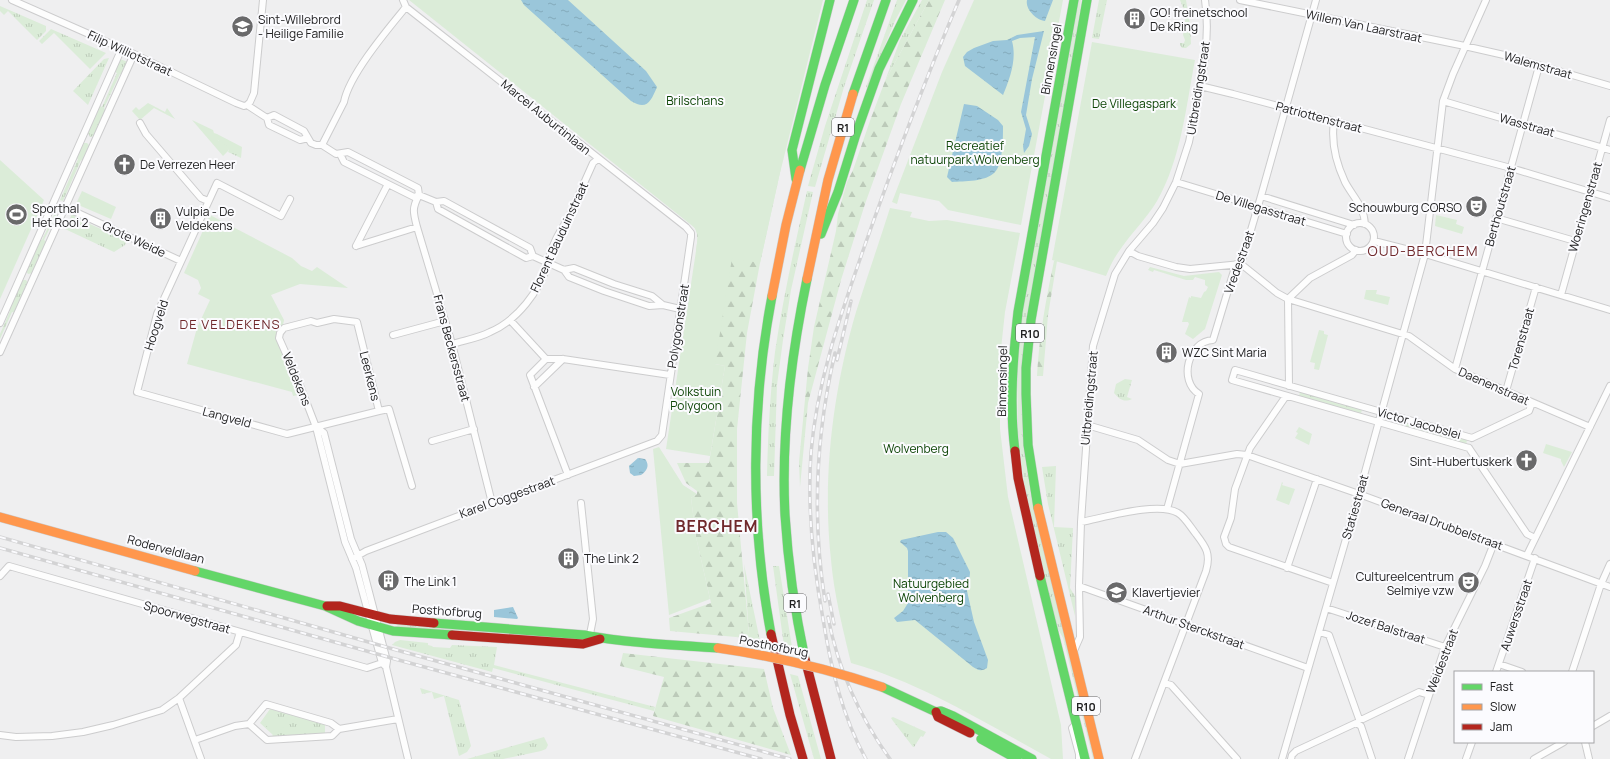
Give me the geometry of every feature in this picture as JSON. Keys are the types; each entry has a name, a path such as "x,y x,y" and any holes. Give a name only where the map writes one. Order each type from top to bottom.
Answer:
{"main road":[{"path":"797,184 792,150 830,0"},
{"name":"R1","path":"803,759 786,700 770,626 760,558 755,473 759,388 768,311 781,246 822,93 854,0"},
{"name":"R1","path":"831,759 809,678 790,569 785,514 784,482 788,396 800,307 834,155 852,96 886,0"},
{"path":"811,258 838,192 856,134 879,69 913,0"},
{"name":"Binnensingel","path":"1074,0 1018,312 1014,348 1012,394 1014,444 1021,496 1085,759"},
{"name":"Binnensingel","path":"1087,0 1031,320 1026,368 1026,394 1028,445 1035,494 1099,759"},
{"name":"Roderveldlaan","path":"0,517 325,606 376,630"},
{"name":"Roderveldlaan","path":"325,606 340,606 371,614"},
{"name":"Posthofbrug","path":"371,614 390,619 589,639 718,648 757,653 806,664 882,687 936,712 941,711 953,716 1032,759"},
{"name":"Posthofbrug","path":"376,630 505,640 513,639 571,643 589,639"},
{"name":"Posthofbrug","path":"936,712 938,717 1017,759"}],"street":[{"name":"Filip Williotstraat","path":"12,0 122,48 236,103 244,106 248,105 267,118 269,125 300,140 308,138"},
{"path":"248,105 254,93 263,0"},
{"name":"Marcel Auburtinlaan","path":"403,0 406,7 686,227 691,233"},
{"name":"Uitbreidingstraat","path":"1073,653 1080,637 1079,586 1081,522 1093,346 1110,287 1119,267 1129,251 1159,215 1168,201 1189,142 1200,86 1207,33 1205,0"},
{"name":"Willem Van Laarstraat","path":"1240,0 1466,47"},
{"name":"Vredestraat","path":"1166,509 1199,394 1194,391 1187,378 1189,363 1197,346 1203,342 1213,340 1258,206 1316,0"},
{"name":"Statiestraat","path":"1282,759 1359,494 1425,254 1443,101 1486,0"},
{"path":"322,145 355,77 380,39 406,7"},
{"name":"Walemstraat","path":"1466,47 1610,86"},
{"path":"0,323 122,48"},
{"path":"0,352 134,54"},
{"name":"Berthoutstraat","path":"1455,368 1539,66"},
{"name":"Patriottenstraat","path":"1200,86 1511,168 1610,198"},
{"name":"Wasstraat","path":"1443,101 1610,150"},
{"path":"267,118 274,115 304,131 311,143 322,145 336,154 348,152 418,188 419,195"},
{"name":"Woeringenstraat","path":"1561,295 1610,120"},
{"path":"1289,386 1288,299 1310,278 1352,255 1356,250 1367,249 1374,241 1373,232 1366,224 1365,213 1346,182 1336,157 1333,132 1334,121"},
{"path":"140,123 146,134 201,198 208,201"},
{"path":"83,138 94,142"},
{"path":"340,154 344,162 414,197 419,195 436,202 444,201 530,248 533,256"},
{"name":"Florent Bauduinstraat","path":"452,344 491,332 510,320 526,304 537,287 549,263 550,254 568,219 593,163 598,159"},
{"name":"De Villegasstraat","path":"1176,182 1347,234"},
{"name":"Hoogveld","path":"137,392 157,314 217,183 281,216 290,199"},
{"path":"388,184 356,246 417,227"},
{"name":"Frans Beckersstraat","path":"419,195 414,204 413,210 417,227 452,344 492,503"},
{"name":"De Villegasstraat","path":"1261,196 1354,225 1359,223 1366,224"},
{"path":"436,202 438,209 498,243 526,258 533,256 564,270 569,277 649,306 663,305 680,309"},
{"name":"Grote Weide","path":"65,207 182,261"},
{"path":"1496,218 1575,241"},
{"path":"1354,225 1347,234 1348,242 1356,250"},
{"name":"Polygoonstraat","path":"657,441 662,435 691,233"},
{"path":"1374,241 1425,254 1610,310"},
{"path":"1129,251 1138,256 1190,269 1238,264"},
{"name":"Daenenstraat","path":"1238,264 1277,293 1288,299 1409,336 1455,368 1590,428"},
{"path":"564,270 574,268 614,284 652,296 663,305"},
{"path":"22,274 33,279"},
{"name":"Torenstraat","path":"1506,391 1536,287"},
{"name":"Leerkens","path":"280,331 285,327 311,321 317,323 334,319 357,322 379,411 389,409 412,486"},
{"path":"510,320 546,359"},
{"path":"393,335 445,321"},
{"name":"Veldekens","path":"280,331 280,338 316,427 324,433 333,482 355,557"},
{"path":"568,475 530,375 546,359 563,359 670,375"},
{"path":"534,387 563,359"},
{"name":"Victor Jacobslei","path":"1235,370 1289,386 1472,438 1469,448 1232,380 1235,370"},
{"path":"1527,555 1610,386"},
{"name":"Langveld","path":"137,392 287,434 379,411"},
{"path":"1286,396 1250,448 1235,489 1231,518 1224,537 1226,544 1229,547 1333,584"},
{"path":"1472,438 1530,411 1532,403"},
{"path":"1087,425 1138,440 1168,460 1180,464"},
{"path":"432,441 474,429"},
{"name":"Karel Coggestraat","path":"355,557 366,551 657,441"},
{"path":"1469,448 1527,534 1535,538"},
{"name":"Generaal Drubbelstraat","path":"1180,464 1237,454 1247,455 1494,543 1610,587"},
{"path":"1287,568 1317,479"},
{"path":"581,503 593,619 589,639"},
{"path":"1081,522 1148,509 1166,509 1179,514 1204,545 1207,551 1208,558 1206,571 1135,759"},
{"name":"Weidestraat","path":"1408,759 1445,647 1485,566 1494,543"},
{"path":"355,557 376,630 382,665 408,759"},
{"name":"Auwersstraat","path":"1496,671 1535,558"},
{"path":"1572,671 1601,584 1610,564"},
{"name":"Spoorwegstraat","path":"0,576 9,566 367,668 382,665"},
{"name":"Arthur Sterckstraat","path":"1079,586 1308,668"},
{"name":"Jozef Balstraat","path":"1326,608 1445,647"},
{"path":"0,735 16,737 52,736 83,732 113,725 162,710 179,698 236,645 240,632"},
{"path":"1319,632 1329,635 1372,759"},
{"path":"1499,664 1519,671"},
{"path":"1164,683 1171,685 1237,759"},
{"path":"1291,759 1292,755 1296,751 1420,692 1429,695"},
{"path":"179,698 201,759"},
{"path":"195,740 235,726 249,724 266,704 331,724 339,729"},
{"path":"1594,725 1610,716"},
{"path":"249,724 267,740 332,736 339,729 398,719"},
{"path":"1076,724 1072,728 1079,759"},
{"path":"1466,759 1472,743"},
{"path":"1534,759 1562,743"},
{"path":"1584,743 1589,759"}],"green space":[{"name":"Brilschans","path":"409,0 823,0 779,177 760,263 732,258 715,364 725,366 710,456 666,449 698,236 695,228"},
{"path":"867,0 874,0 844,87 815,187 808,186 825,126"},
{"path":"897,0 906,0 895,21 867,88 866,87"},
{"path":"922,0 929,0 885,81 900,40"},
{"path":"929,0 945,0 901,104 865,204 841,280 808,403 800,487 799,462 808,368 814,327 836,231 838,214 847,182 853,170 885,81"},
{"name":"Recreatief natuurpark Wolvenberg","path":"974,0 1063,0 1021,225 948,210 939,201 900,193 897,204 892,202 942,72"},
{"path":"1079,0 1081,0 1080,10 1022,369 1021,394 1023,444 1030,492 1094,759 1063,638 1057,627 1026,498 1018,432 1017,371 1020,327"},
{"path":"1099,0 1107,0 1099,39 1092,38"},
{"path":"1180,0 1186,0 1190,25 1191,44 1186,48 1182,48 1180,45 1180,43 1184,43 1185,40 1183,35 1186,15"},
{"path":"0,6 46,26 46,31 37,40 8,11 4,15 0,11"},
{"path":"51,29 106,53 90,69 54,33 42,44 39,41"},
{"name":"De Villegaspark","path":"1092,42 1195,60 1182,132 1172,168 1165,185 1153,207 1117,254 1106,276 1052,260"},
{"path":"109,58 88,105 73,91 104,59"},
{"path":"120,59 128,62 122,75 120,74 104,108 106,110 94,136 90,137 88,133 99,106 102,107 117,73 115,72"},
{"path":"148,103 165,112 167,108 175,119 154,108 140,120 132,111 136,107 139,110"},
{"path":"192,120 213,130 214,133 217,134 218,140 226,145 229,150 223,156"},
{"path":"217,134 242,147 241,158 228,152 229,150 217,139"},
{"path":"84,143 87,143 90,146 83,161 81,160 63,201 60,200 78,159 76,158"},
{"path":"0,160 44,200 0,299"},
{"path":"781,168 760,263 747,333 737,429 737,503 749,634 736,637 670,631 669,618 711,603 696,537 691,498 697,494 697,491 686,483 677,463 709,463 725,366 715,364 696,251 697,234 692,225"},
{"path":"82,191 116,207 111,219 76,204"},
{"path":"807,191 813,192 791,290 777,385 774,476 767,476 775,352 785,291"},
{"name":"Natuurgebied Wolvenberg","path":"890,208 912,212 910,217 929,221 947,220 1020,233 1005,312 1000,358 1000,429 1008,497 1061,725 1063,759 1051,759 954,705 929,693 877,671 851,663 832,573 828,497 829,466 836,403 848,342 856,312"},
{"path":"55,213 57,213 44,240 47,242 33,273 28,274 26,271 40,239 42,240"},
{"path":"72,214 81,218 81,220 121,238 123,237 127,239 125,245 114,252 65,229"},
{"path":"210,215 292,258 301,266 312,271 317,267 348,288 300,284 271,295 284,320 283,325 276,332 276,336 281,349 282,357 298,395 293,396 292,392 187,364 197,328 210,300 198,294 201,288 198,280 184,273"},
{"path":"1436,215 1457,220 1456,224 1464,227 1462,234 1435,226"},
{"path":"1054,261 1057,261 1048,315 1043,376 1037,376 1043,318"},
{"path":"1150,267 1184,276 1219,272 1222,275 1205,329 1193,339 1185,334 1189,324 1188,322 1182,322 1189,297 1201,298 1206,291 1208,287 1205,285 1205,280 1195,277 1193,280 1186,280 1154,270 1153,272 1148,270"},
{"path":"22,280 26,280 28,283 15,313 12,312 0,339 0,334 10,311 8,310"},
{"path":"1366,290 1377,290 1376,294 1390,297 1388,305 1364,299"},
{"path":"1319,330 1324,331 1324,334 1328,335 1319,370 1314,369 1315,363 1310,362"},
{"path":"1125,379 1132,380 1127,397 1132,399 1127,401 1120,399 1114,393 1116,384"},
{"path":"1300,391 1362,409 1361,414 1299,397"},
{"path":"1398,419 1467,439 1466,446 1396,425"},
{"path":"1299,427 1312,434 1309,445 1295,438"},
{"path":"1546,444 1572,452 1564,467 1561,459 1543,453"},
{"path":"659,447 683,485 697,494 691,498 696,537 710,599 669,615 653,449"},
{"path":"1056,466 1054,527 1073,528 1070,588 1075,596 1075,616 1048,504 1042,467"},
{"path":"1282,482 1282,485 1295,489 1289,505 1276,500"},
{"path":"744,564 760,641 736,637 749,634"},
{"path":"773,566 779,566 792,647 784,646"},
{"path":"397,623 564,637 564,638 398,629"},
{"path":"400,640 428,643 428,645 433,647 450,648 452,645 497,647 494,665 655,707 654,711 493,668 492,672 392,645"},
{"path":"623,653 764,669 773,708 791,755 653,716 664,677 620,666"},
{"path":"790,674 798,676 821,759 814,759"},
{"path":"420,688 459,700 471,746 467,752 459,756 444,696 434,699 432,692 422,694"},
{"path":"270,709 325,724 325,734 270,739 273,735 260,723"},
{"path":"290,715 285,725 277,734 265,725 266,721 274,721"},
{"path":"893,717 926,732 923,737 921,736 914,747 893,721 891,718"},
{"path":"544,737 548,745 546,749 541,751 503,759 467,759"}],"water":[{"path":"521,0 568,0 646,71 657,87 648,103 641,105 631,101 524,5"},
{"path":"1027,0 1053,0 1045,21 1038,19 1032,14 1029,10"},
{"path":"1044,31 1032,79 1026,115 1032,134 1029,146 1024,153 1023,146 1026,129 1021,112 1035,37 1020,38 1012,41 1014,55 1013,62 1003,95 965,66 963,57 967,52 974,48 993,41 1007,40 1017,35"},
{"path":"964,104 977,106 998,120 1003,126 1001,157 998,168 986,178 952,182 947,177"},
{"path":"638,458 645,459 647,461 647,468 641,475 634,476 630,473 629,466"},
{"path":"938,532 946,532 953,538 970,572 967,591 974,622 988,660 987,668 983,670 978,670 973,667 915,620 897,622 894,618 903,611 908,603 908,551 907,548 900,542 901,540"},
{"path":"513,607 518,618 517,619 494,617 494,610"}],"railway":[{"path":"866,759 850,726 838,691 819,598 810,516 810,474 814,426 825,372 848,294 899,150 959,0"},
{"path":"837,360 851,301"},
{"path":"825,601 818,539 818,476 824,414 835,353"},
{"path":"0,537 393,649 790,759"},
{"path":"0,548 395,659 761,759"},
{"path":"828,594 834,624"},
{"path":"828,617 832,636 851,691 859,709 890,759"}],"traffic: fast":[{"path":"796,179 792,150 830,0"},
{"path":"800,170 825,85 854,0"},
{"path":"853,94 886,0"},
{"path":"821,234 838,192 856,134 879,69 913,0"},
{"path":"1015,451 1012,399 1013,364 1018,312 1074,0"},
{"path":"1038,508 1028,445 1026,368 1031,320 1087,0"},
{"path":"805,659 795,605 786,533 784,456 788,396 796,337 807,279"},
{"path":"771,634 759,550 756,465 760,380 772,296"},
{"path":"195,571 325,606 358,621 393,631 452,635"},
{"path":"1040,576 1085,759"},
{"path":"434,623 718,648"},
{"path":"882,687 936,712 941,711 953,716 1032,759"},
{"path":"981,739 1017,759"}],"traffic: slow":[{"path":"807,279 828,180 853,94"},
{"path":"772,296 786,225 800,170"},
{"path":"1038,508 1099,759"},
{"path":"0,517 195,571"},
{"path":"718,648 801,664 841,674 882,687"}],"traffic: jam":[{"path":"1015,451 1018,478 1040,576"},
{"path":"327,606 340,606 390,619 434,623"},
{"path":"771,634 790,715 803,759"},
{"path":"452,635 583,644 600,639"},
{"path":"805,659 831,759"},
{"path":"936,712 938,717 970,733"}],"place":[{"name":"GO! freinetschool De kRing","path":"1135,19"},
{"name":"Sint-Willebrord - Heilige Familie","path":"243,26"},
{"name":"De Verrezen Heer","path":"124,164"},
{"name":"Schouwburg CORSO","path":"1477,207"},
{"name":"Sporthal Het Rooi 2","path":"16,215"},
{"name":"Vulpia - De Veldekens","path":"160,218"},
{"name":"WZC Sint Maria","path":"1166,352"},
{"name":"Sint-Hubertuskerk","path":"1527,461"},
{"name":"The Link 2","path":"568,558"},
{"name":"The Link 1","path":"388,581"},
{"name":"Cultureelcentrum Selmiye vzw","path":"1469,583"},
{"name":"Klavertjevier","path":"1117,592"}],"district":[{"name":"OUD-BERCHEM","path":"1423,250"},
{"name":"DE VELDEKENS","path":"230,324"},
{"name":"BERCHEM","path":"717,526"}],"park label":[{"name":"Volkstuin Polygoon","path":"696,398"},
{"name":"Wolvenberg","path":"916,448"}]}
